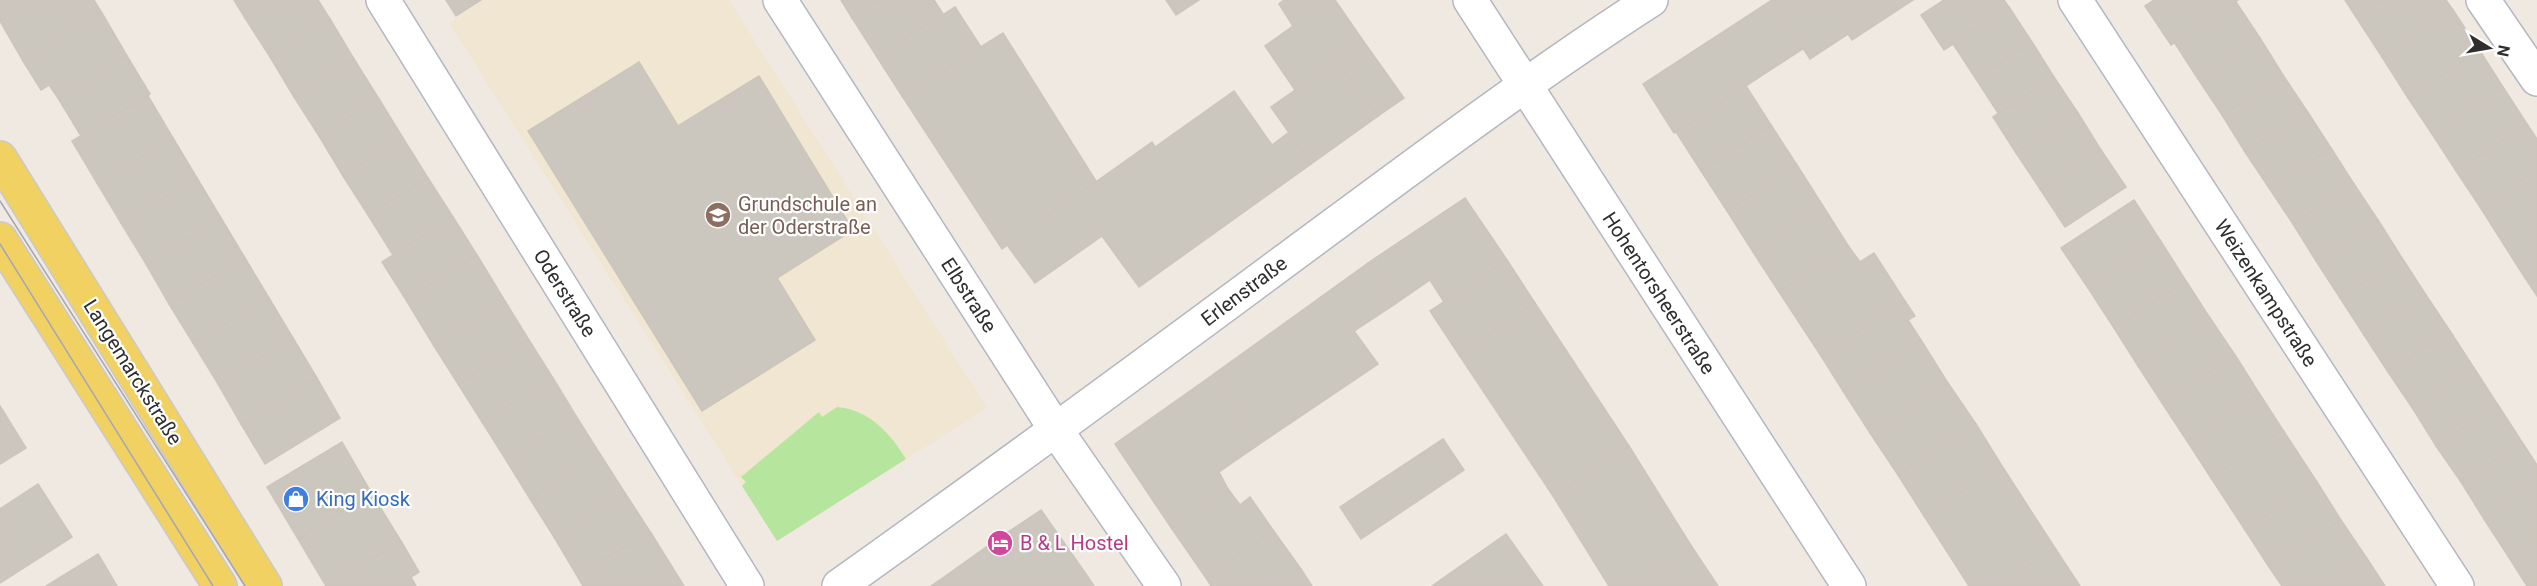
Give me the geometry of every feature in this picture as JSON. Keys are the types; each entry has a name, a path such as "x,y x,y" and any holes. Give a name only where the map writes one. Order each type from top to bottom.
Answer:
{"main road":[{"name":"Langemarckstraße","path":"0,158 265,586"},
{"name":"Langemarckstraße","path":"0,239 220,586"}],"street":[{"name":"Oderstraße","path":"382,0 747,586"},
{"name":"Elbstraße","path":"780,0 1056,430 1164,586"},
{"name":"Hohentorsheerstraße","path":"1470,0 1849,586"},
{"name":"Erlenstraße","path":"839,586 1525,86 1651,0"},
{"name":"Weizenkampstraße","path":"2075,0 2457,586"},
{"path":"2484,0 2537,79"}],"shaded area":[{"name":"Grundschule an der Oderstraße","path":"485,0 729,0 987,408 777,541 449,23"}],"green space":[{"path":"837,407 859,413 878,424 906,459 777,541 742,486 746,482 741,477 819,412 822,417"}],"building":[{"path":"0,0 35,0 0,21"},
{"path":"35,0 94,0 102,13 23,61 0,21"},
{"path":"234,0 273,0 245,18"},
{"path":"273,0 318,0 330,19 270,57 245,18"},
{"path":"446,0 481,0 456,16"},
{"path":"841,0 880,0 852,18"},
{"path":"880,0 934,0 943,14 877,57 852,18"},
{"path":"1166,0 1199,0 1176,15"},
{"path":"1284,0 1335,0 1364,42 1295,90 1265,46 1293,26 1279,4"},
{"path":"1772,0 1804,48 1674,133 1643,84"},
{"path":"1772,0 1826,0 1848,34 1810,59"},
{"path":"1826,0 1913,0 1852,40"},
{"path":"1944,0 2004,0 2009,7 1944,50 1921,15"},
{"path":"2154,0 2238,0 2171,45 2145,6"},
{"path":"2345,0 2382,0 2356,17"},
{"path":"2382,0 2446,0 2453,10 2382,57 2356,17"},
{"path":"2236,2 2260,38 2198,79 2174,42"},
{"path":"955,7 981,47 902,96 877,57"},
{"path":"2009,7 2032,42 1976,79 1953,44"},
{"path":"2453,10 2480,51 2408,98 2382,57"},
{"path":"102,13 127,56 58,98 49,85 41,90 23,61"},
{"path":"330,19 354,59 294,97 270,57"},
{"path":"1003,33 1096,181 1002,249 902,96"},
{"path":"2260,38 2283,75 2222,115 2198,79"},
{"path":"1364,42 1404,98 1378,116 1337,61"},
{"path":"2032,42 2054,77 1998,113 1976,79"},
{"path":"2480,51 2503,87 2432,134 2408,98"},
{"path":"127,56 150,94 81,136 58,98"},
{"path":"354,59 379,99 319,136 294,97"},
{"path":"1337,61 1378,116 1311,164 1271,107"},
{"path":"639,62 678,126 759,76 853,230 777,278 815,340 702,411 528,131"},
{"path":"2283,75 2307,111 2245,152 2222,115"},
{"path":"2054,77 2078,113 2016,153 1993,117"},
{"path":"1746,86 1771,125 1701,171 1676,132"},
{"path":"2503,87 2527,124 2456,171 2432,134"},
{"path":"1234,91 1272,145 1288,133 1311,164 1139,287 1102,236 1035,283 1007,245 1152,142 1155,147"},
{"path":"148,96 173,138 97,183 72,141"},
{"path":"379,99 403,138 343,176 319,136"},
{"path":"2307,111 2331,148 2269,188 2245,152"},
{"path":"2078,113 2101,150 2040,189 2016,153"},
{"path":"2527,124 2537,139 2537,170 2480,207 2456,171"},
{"path":"1771,125 1797,165 1727,211 1701,171"},
{"path":"173,138 197,178 121,223 97,183"},
{"path":"403,138 428,178 368,215 343,176"},
{"path":"2331,148 2354,184 2293,224 2269,188"},
{"path":"2101,150 2126,187 2065,227 2040,189"},
{"path":"1797,165 1823,206 1753,252 1727,211"},
{"path":"2537,170 2537,270 2525,278 2480,207"},
{"path":"197,178 221,218 146,264 121,223"},
{"path":"428,178 453,217 393,255 368,215"},
{"path":"2354,184 2378,220 2316,261 2293,224"},
{"path":"1465,198 1507,260 1444,302 1430,280 1395,304 1368,263"},
{"path":"2134,200 2160,240 2088,288 2061,248"},
{"path":"1823,206 1849,247 1779,292 1753,252"},
{"path":"453,217 477,255 406,300 382,262"},
{"path":"221,218 245,258 169,304 146,264"},
{"path":"2378,220 2402,258 2340,298 2316,261"},
{"path":"2160,240 2186,281 2114,328 2088,288"},
{"path":"1849,247 1860,262 1874,253 1905,301 1821,356 1779,292"},
{"path":"477,255 505,301 434,346 406,300"},
{"path":"245,258 269,298 193,343 169,304"},
{"path":"2402,258 2426,295 2364,335 2340,298"},
{"path":"1507,260 1535,303 1459,355 1430,311"},
{"path":"1368,263 1395,304 1354,331 1378,364 1258,445 1214,374"},
{"path":"2537,270 2537,296 2525,278"},
{"path":"2186,281 2210,318 2138,366 2114,328"},
{"path":"2426,295 2450,331 2388,372 2364,335"},
{"path":"269,298 293,338 218,384 193,343"},
{"path":"505,301 529,340 458,384 434,346"},
{"path":"1905,301 1915,316 1908,320 1921,340 1843,391 1821,356"},
{"path":"1535,303 1629,446 1553,496 1459,355"},
{"path":"2210,318 2235,355 2162,403 2138,366"},
{"path":"2450,331 2474,368 2413,409 2388,372"},
{"path":"293,338 317,378 241,424 218,384"},
{"path":"529,340 553,378 482,422 458,384"},
{"path":"1921,340 1948,383 1870,433 1843,391"},
{"path":"2235,355 2259,393 2187,441 2162,403"},
{"path":"2474,368 2498,405 2436,446 2413,409"},
{"path":"1214,374 1258,445 1219,472 1228,489 1172,529 1115,444"},
{"path":"317,378 340,418 265,464 241,424"},
{"path":"553,378 576,416 506,460 482,422"},
{"path":"1948,383 1976,424 1898,475 1870,433"},
{"path":"2259,393 2283,430 2211,478 2187,441"},
{"path":"2498,405 2522,442 2461,482 2436,446"},
{"path":"0,406 26,448 0,464"},
{"path":"576,416 600,454 530,499 506,460"},
{"path":"1976,424 2002,466 1924,516 1898,475"},
{"path":"2283,430 2317,482 2245,530 2211,478"},
{"path":"1443,439 1464,470 1361,539 1340,507"},
{"path":"342,442 372,494 298,539 267,487"},
{"path":"2522,442 2537,465 2537,485 2484,519 2461,482"},
{"path":"1629,446 1692,547 1634,586 1609,586 1553,496"},
{"path":"600,454 625,493 554,537 530,499"},
{"path":"2002,466 2055,548 1997,586 1969,586 1924,516"},
{"path":"2317,482 2341,520 2269,567 2245,530"},
{"path":"38,484 72,537 0,583 0,509"},
{"path":"2537,485 2537,538 2508,556 2484,519"},
{"path":"1228,489 1240,505 1250,497 1273,530 1206,578 1172,529"},
{"path":"625,493 651,533 576,574 554,537"},
{"path":"372,494 401,541 326,586 298,539"},
{"path":"1041,510 1094,586 1018,586 989,545"},
{"path":"2341,520 2366,557 2321,586 2282,586 2269,567"},
{"path":"1273,530 1301,569 1276,586 1211,586 1206,578"},
{"path":"651,533 684,586 583,586 576,574"},
{"path":"1506,534 1543,586 1432,586"},
{"path":"2537,538 2537,586 2527,586 2508,556"},
{"path":"401,541 419,572 411,577 416,586 326,586"},
{"path":"989,545 1018,586 954,586 947,575"},
{"path":"1692,547 1718,586 1634,586"},
{"path":"2055,548 2080,586 1997,586"},
{"path":"98,554 117,586 46,586"},
{"path":"2366,557 2385,586 2321,586"},
{"path":"1301,569 1312,586 1276,586"},
{"path":"947,575 954,586 931,586"}],"tram line":[{"path":"0,201 245,586"},
{"path":"0,244 213,586"}],"place":[{"name":"Grundschule an der Oderstraße","path":"718,215"},
{"name":"King Kiosk","path":"296,499"},
{"name":"B & L Hostel","path":"1000,543"}]}
